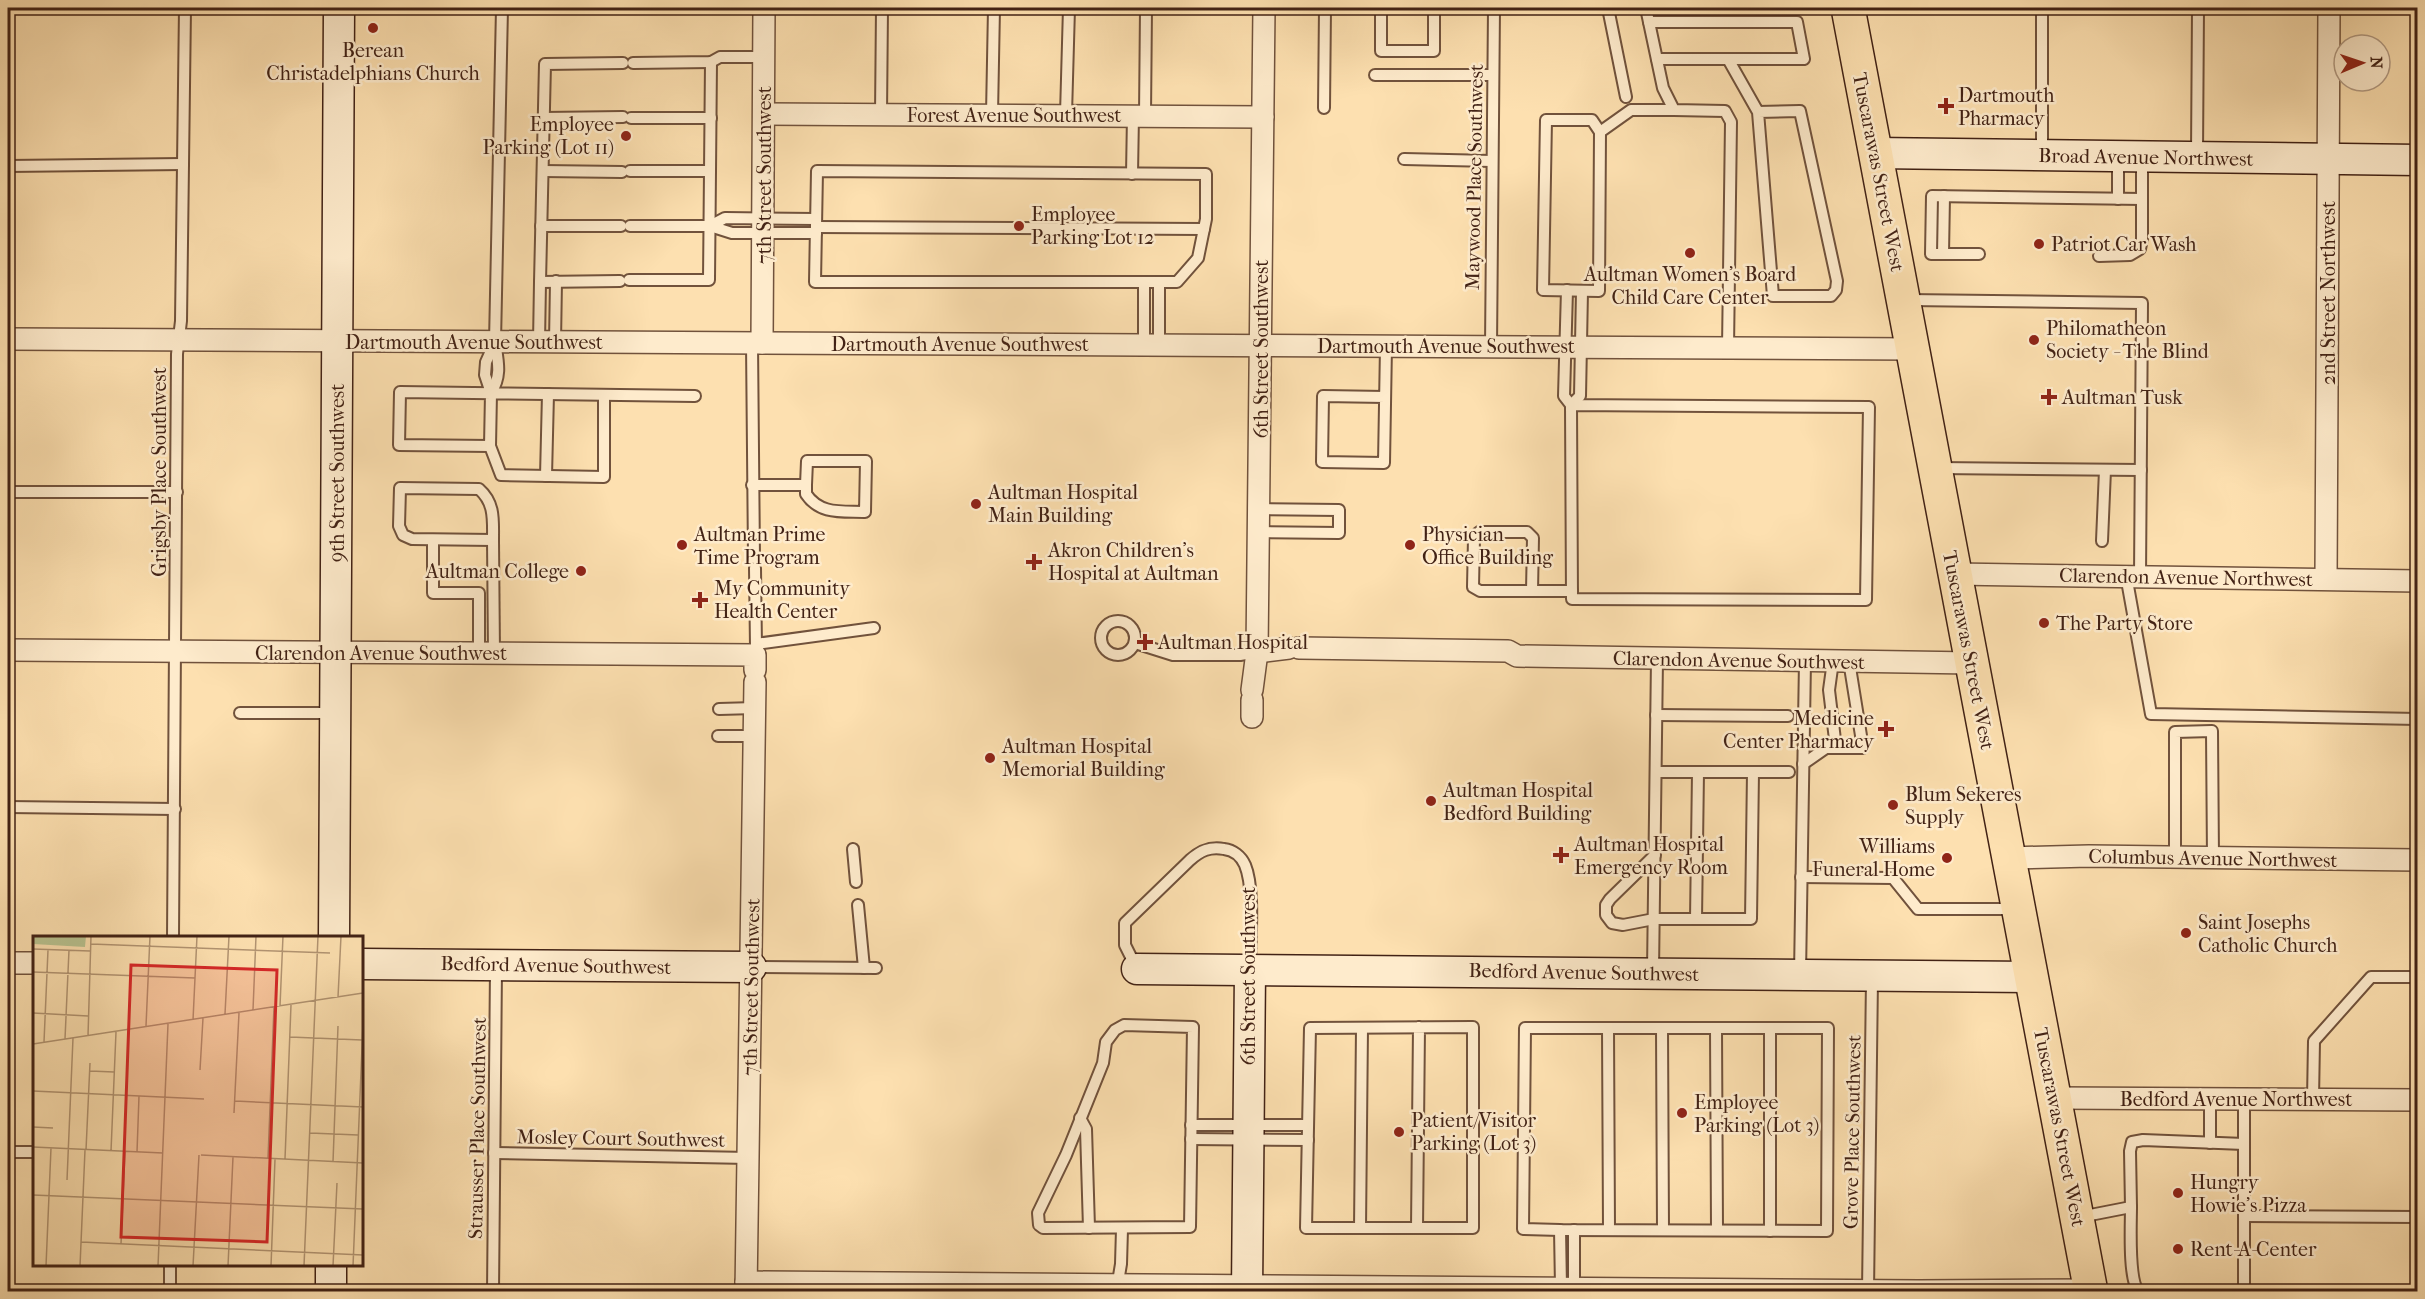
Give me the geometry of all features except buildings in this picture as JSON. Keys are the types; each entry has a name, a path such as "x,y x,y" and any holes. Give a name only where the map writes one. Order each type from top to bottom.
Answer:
{"main road":[{"name":"Tuscarawas Street West","path":"1848,8 2091,1291"}],"street":[{"name":"9th Street Southwest","path":"334,936 339,8"},
{"name":"7th Street Southwest","path":"757,343 764,226 764,8"},
{"name":"6th Street Southwest","path":"1252,702 1257,652 1264,8"},
{"name":"2nd Street Northwest","path":"2326,579 2329,8"},
{"name":"Forest Avenue Southwest","path":"764,114 1066,114 1263,117"},
{"name":"Broad Avenue Northwest","path":"1875,153 2418,160"},
{"name":"Dartmouth Avenue Southwest","path":"8,339 1913,349"},
{"name":"Clarendon Avenue Northwest","path":"1955,574 2418,581"},
{"name":"Clarendon Avenue Southwest","path":"1257,652 1294,648 1508,651 1517,656 1972,663"},
{"name":"Clarendon Avenue Southwest","path":"8,650 487,654 755,663"},
{"name":"7th Street Southwest","path":"746,1287 755,663"},
{"name":"Columbus Avenue Northwest","path":"2009,858 2175,857 2418,860"},
{"path":"8,963 33,963"},
{"name":"Bedford Avenue Southwest","path":"363,963 751,967"},
{"name":"Bedford Avenue Southwest","path":"1137,969 2031,977"},
{"name":"6th Street Southwest","path":"1247,1288 1250,970"},
{"name":"Bedford Avenue Northwest","path":"2054,1098 2418,1100"},
{"path":"331,1266 331,1292"},
{"path":"746,1287 2091,1291"}],"lane":[{"name":"Grigsby Place Southwest","path":"173,936 185,8"},
{"path":"502,8 495,342 499,369 498,381 491,393 490,446 501,475 604,477 604,395"},
{"path":"881,114 882,8"},
{"path":"992,114 994,8"},
{"path":"1066,114 1069,8"},
{"path":"1132,174 1139,115 1146,8"},
{"path":"1324,108 1325,8"},
{"path":"1381,8 1380,51 1434,51 1434,8"},
{"name":"Maywood Place Southwest","path":"1491,346 1494,8"},
{"path":"1608,8 1626,97"},
{"path":"1646,8 1663,88 1674,110"},
{"path":"2042,8 2042,156"},
{"path":"2197,157 2198,8"},
{"path":"1649,22 1797,22 1804,59 1728,59 1658,63"},
{"path":"547,342 540,282 545,64 711,63 720,57 764,57"},
{"path":"1728,59 1758,112 1773,296 1831,296 1836,290 1837,281 1800,111 1758,112"},
{"path":"540,282 709,280 711,63"},
{"path":"1375,75 1493,75"},
{"path":"1600,132 1631,110 1725,111 1731,123 1728,348"},
{"path":"544,118 711,118"},
{"path":"1545,120 1592,120 1600,132 1599,291 1568,290 1543,290 1545,120"},
{"path":"2118,199 2130,157"},
{"path":"2099,256 2130,255 2138,251 2142,239 2142,199 2130,157"},
{"path":"1404,159 1492,160"},
{"path":"8,166 183,164"},
{"path":"543,171 710,171"},
{"path":"817,171 1206,174 1204,229 1198,258 1178,282 815,282 816,226 817,171"},
{"path":"1979,254 1931,254 1932,196 2142,199"},
{"path":"1944,196 1944,254"},
{"path":"541,226 710,226 732,233 764,226 1204,229"},
{"path":"547,342 556,281"},
{"path":"1144,282 1152,345"},
{"path":"1152,345 1159,283"},
{"path":"1568,290 1580,396 1571,405"},
{"path":"1571,405 1869,407 1866,600 1572,599 1571,405 1564,396 1582,291"},
{"path":"1903,300 2142,303 2141,470 2133,576 2151,714 2418,719"},
{"name":"7th Street Southwest","path":"755,663 752,485 757,343"},
{"path":"1385,397 1323,396 1322,462 1384,463 1386,346"},
{"path":"490,446 399,445 400,392 695,396"},
{"path":"546,476 548,394"},
{"path":"807,461 866,461 866,512 820,509 806,494 806,485 807,461"},
{"path":"1935,468 2141,470"},
{"path":"2102,541 2104,470"},
{"path":"752,485 806,485"},
{"path":"487,654 493,540 493,509 488,496 479,489 400,488 399,526 403,535 412,539 493,540"},
{"path":"8,492 177,492"},
{"path":"1259,509 1339,510 1339,533 1259,532"},
{"path":"1532,591 1533,538 1527,532 1479,532 1474,538 1473,587 1479,591 1532,591 1572,591"},
{"path":"433,540 433,592 479,593 487,654"},
{"path":"755,663 874,628"},
{"path":"1135,643 1173,655 1240,655 1257,652"},
{"path":"1653,972 1657,659"},
{"path":"1800,974 1805,661"},
{"path":"1803,764 1826,748 1863,748 1841,661"},
{"path":"1836,748 1829,690 1841,661"},
{"path":"719,709 755,708"},
{"path":"240,713 335,713"},
{"path":"1656,715 1788,716"},
{"path":"2175,857 2175,732 2212,731 2212,858"},
{"path":"718,736 754,736"},
{"path":"1656,772 1789,772"},
{"path":"1696,919 1698,772"},
{"path":"1655,855 1610,899 1606,912 1609,920 1617,924 1654,919 1751,920 1753,772"},
{"path":"8,807 175,808"},
{"name":"6th Street Southwest","path":"1137,969 1125,945 1125,923 1198,853 1215,848 1235,852 1245,866 1250,890 1250,970"},
{"path":"853,849 856,882"},
{"path":"1801,877 1893,878 1918,909 2018,909"},
{"path":"858,905 864,968"},
{"name":"Strausser Place Southwest","path":"493,1292 496,964"},
{"path":"751,967 876,968"},
{"name":"Grove Place Southwest","path":"1868,1290 1872,975"},
{"path":"2313,1099 2314,1041 2371,977 2418,977"},
{"path":"1132,1024 1193,1027 1191,1125 1190,1227 1043,1228 1039,1225 1038,1213 1066,1155 1103,1063 1106,1042 1115,1030 1132,1024"},
{"path":"1417,1228 1419,1027"},
{"path":"1419,1027 1473,1028 1473,1228 1306,1228 1310,1028 1419,1027"},
{"path":"1360,1228 1362,1028"},
{"path":"1525,1028 1662,1028 1828,1028 1827,1231 1523,1229 1525,1028"},
{"path":"1608,1028 1609,1230"},
{"path":"1662,1028 1663,1230"},
{"path":"1716,1028 1717,1230"},
{"path":"1770,1028 1770,1231"},
{"path":"2210,1099 2210,1143"},
{"path":"2244,1099 2244,1292"},
{"path":"1080,1118 1086,1129 1089,1228"},
{"path":"1191,1125 1308,1140"},
{"path":"1191,1139 1308,1125"},
{"path":"2139,1292 2134,1287 2133,1274 2130,1151 2132,1142 2143,1140 2244,1144"},
{"path":"8,1152 33,1152"},
{"name":"Mosley Court Southwest","path":"494,1153 748,1158"},
{"path":"2077,1218 2131,1207"},
{"path":"2244,1216 2418,1217"},
{"path":"1117,1288 1121,1264 1122,1229"},
{"path":"1560,1230 1567,1288"},
{"path":"1567,1288 1574,1230"},
{"path":"170,1266 170,1292"}],"place":[{"name":"Berean Christadelphians Church","path":"373,28"},
{"name":"Dartmouth Pharmacy","path":"1946,106"},
{"name":"Employee Parking (Lot 11)","path":"626,136"},
{"name":"Employee Parking Lot 12","path":"1019,226"},
{"name":"Patriot Car Wash","path":"2039,244"},
{"name":"Aultman Women's Board Child Care Center","path":"1690,253"},
{"name":"Philomatheon Society - The Blind","path":"2034,340"},
{"name":"Aultman Tusk","path":"2049,397"},
{"name":"Aultman Hospital Main Building","path":"976,504"},
{"name":"Aultman Prime Time Program","path":"682,545"},
{"name":"Physician Office Building","path":"1410,545"},
{"name":"Akron Children's Hospital at Aultman","path":"1034,562"},
{"name":"Aultman College","path":"581,571"},
{"name":"My Community Health Center","path":"700,600"},
{"name":"The Party Store","path":"2044,623"},
{"name":"Aultman Hospital","path":"1145,642"},
{"name":"Medicine Center Pharmacy","path":"1886,729"},
{"name":"Aultman Hospital Memorial Building","path":"990,758"},
{"name":"Aultman Hospital Bedford Building","path":"1431,801"},
{"name":"Blum Sekeres Supply","path":"1893,805"},
{"name":"Aultman Hospital Emergency Room","path":"1561,855"},
{"name":"Williams Funeral Home","path":"1947,858"},
{"name":"Saint Josephs Catholic Church","path":"2186,933"},
{"name":"Employee Parking (Lot 3)","path":"1682,1113"},
{"name":"Patient/Visitor Parking (Lot 3)","path":"1399,1132"},
{"name":"Hungry Howie's Pizza","path":"2178,1193"},
{"name":"Rent-A-Center","path":"2178,1249"}]}
